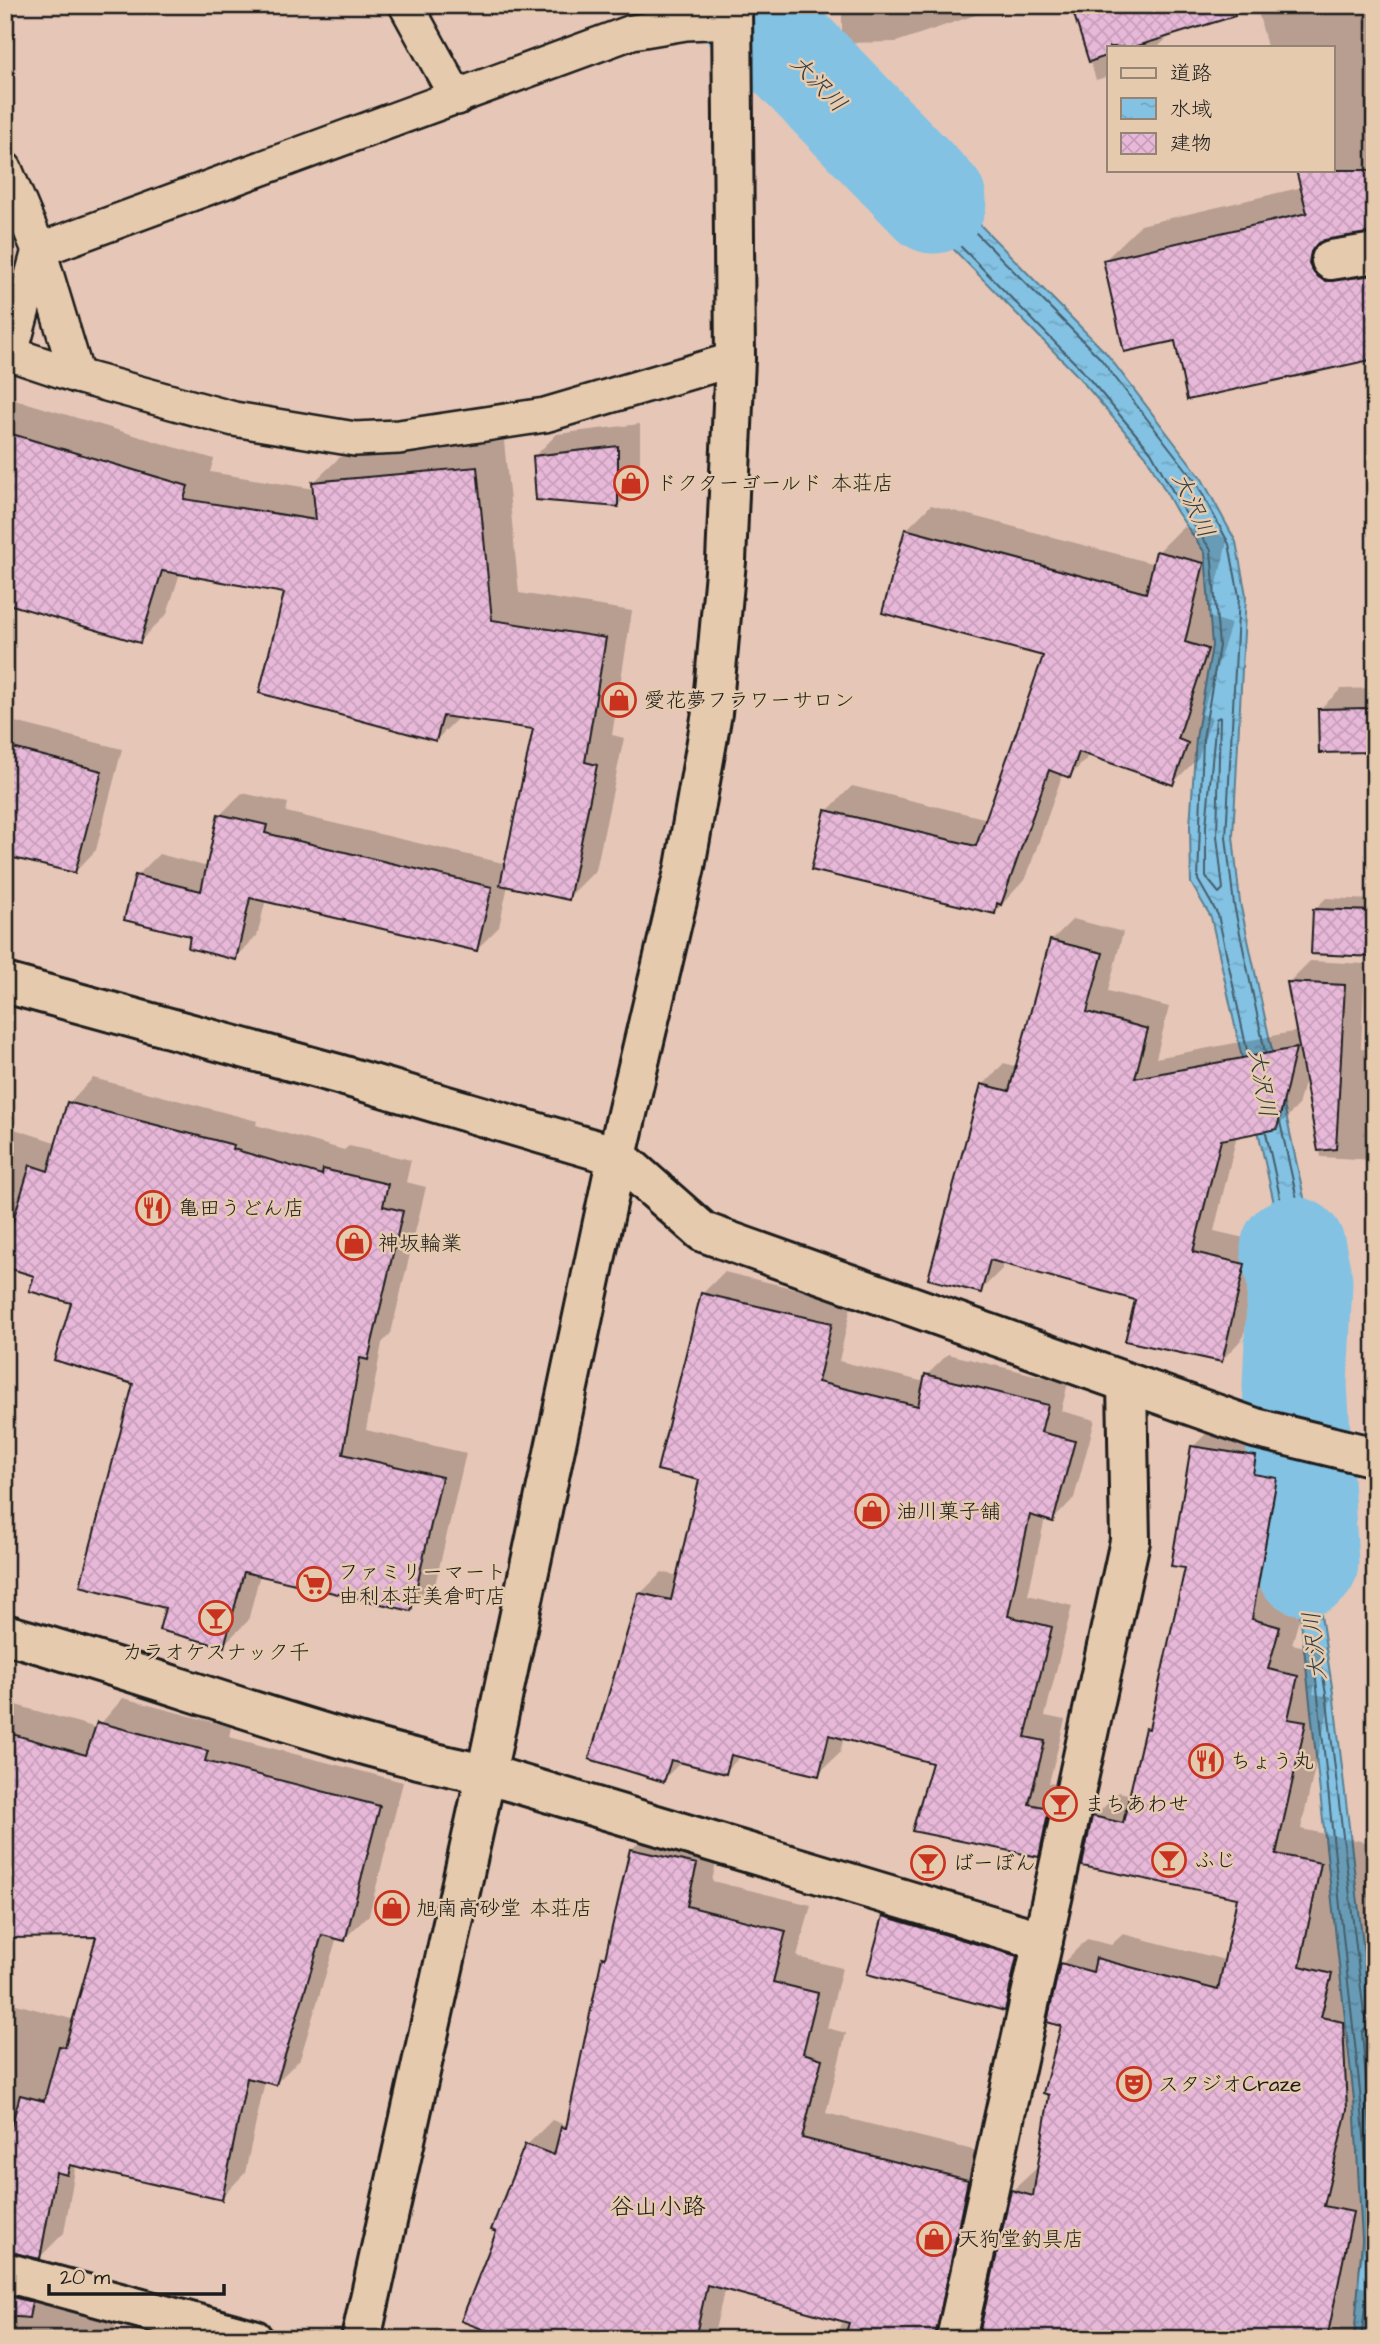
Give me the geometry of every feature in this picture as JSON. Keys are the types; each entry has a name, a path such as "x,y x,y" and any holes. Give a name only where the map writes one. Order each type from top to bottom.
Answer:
{"street":[{"path":"361,2339 486,1774 617,1156 685,867 712,712 726,561 735,359 733,13"},
{"path":"1331,260 1375,253"},
{"path":"5,983 338,1074 617,1156 703,1232 1255,1428 1375,1457"},
{"path":"956,2339 1130,1541 1127,1384"},
{"path":"5,1634 88,1657 406,1758 486,1774 1043,1941"},
{"path":"5,2272 253,2339"}],"lane":[{"path":"406,5 457,98"},
{"path":"39,250 646,28 733,13"},
{"path":"5,169 39,250 77,376"},
{"path":"39,250 8,353 77,376 234,419 355,439 399,437 545,415 735,359"}],"water":[{"path":"832,74 1106,353 1202,479 1236,542 1246,595 1233,836 1240,903 1320,1271 1322,1319 1314,1398 1284,1390 1290,1276 1211,917 1191,883 1190,826 1196,738 1212,646 1205,553 1177,512 1146,456 1075,373 918,213 832,142"},
{"path":"1283,1458 1306,1463 1315,1576 1334,1700 1375,2046 1375,2339 1354,2339 1362,2240 1354,2100"}],"building":[{"path":"1071,5 1233,5 1235,16 1137,46 1107,46 1107,56 1089,62"},
{"path":"1375,170 1375,232 1318,243 1311,252 1309,263 1314,273 1324,281 1375,275 1375,359 1187,400 1175,341 1124,352 1103,260 1307,213 1297,172"},
{"path":"5,432 188,486 184,499 316,520 312,482 477,467 492,620 606,638 585,762 597,765 569,900 500,885 533,729 443,716 436,741 259,693 284,593 162,571 140,643 5,603"},
{"path":"618,446 618,507 536,500 533,456"},
{"path":"905,529 1146,593 1156,551 1204,563 1185,642 1208,649 1178,739 1188,743 1173,785 1079,752 1070,778 1049,770 1001,905 997,903 995,914 811,870 825,810 976,846 1043,656 882,613"},
{"path":"1367,708 1368,752 1319,753 1318,709"},
{"path":"5,746 102,771 75,873 5,856"},
{"path":"218,814 267,825 265,833 492,887 477,951 250,898 236,960 188,948 190,936 124,920 135,875 201,891"},
{"path":"1313,909 1375,911 1375,957 1311,954"},
{"path":"1050,940 1103,953 1087,1012 1148,1029 1135,1078 1296,1048 1277,1129 1221,1140 1193,1252 1245,1264 1222,1362 1125,1341 1135,1300 990,1260 981,1293 928,1279 981,1084 1009,1091"},
{"path":"1287,982 1345,985 1336,1149 1318,1151"},
{"path":"67,1102 234,1145 233,1149 322,1175 323,1169 388,1184 383,1206 403,1211 368,1360 360,1358 343,1454 442,1477 411,1611 244,1572 224,1647 159,1630 165,1608 80,1586 133,1384 54,1360 71,1303 29,1291 34,1276 5,1267 5,1247 30,1165 48,1171"},
{"path":"701,1293 832,1323 818,1382 918,1406 925,1374 1048,1405 1041,1432 1075,1441 1053,1522 1030,1515 1008,1616 1052,1627 1025,1737 1045,1741 1029,1804 1049,1808 1039,1857 912,1831 932,1763 829,1735 819,1776 731,1755 726,1774 671,1760 664,1782 589,1759 639,1593 671,1600 699,1480 657,1470"},
{"path":"1191,1446 1256,1456 1253,1474 1277,1478 1252,1619 1280,1627 1268,1669 1298,1676 1288,1719 1306,1722 1276,1854 1321,1863 1300,1966 1332,1974 1321,2017 1343,2022 1347,2110 1324,2206 1353,2212 1327,2339 978,2339 1011,2190 1033,2196 1049,2095 1043,2093 1061,2026 1047,2022 1060,1963 1093,1972 1096,1958 1218,1990 1237,1898 1082,1866 1092,1816 1123,1823 1145,1728 1149,1729 1185,1568 1171,1566"},
{"path":"97,1722 208,1751 205,1761 380,1806 345,1941 322,1935 276,2085 247,2078 222,2200 70,2165 67,2175 56,2172 40,2259 5,2251 5,2148 20,2095 44,2101 59,2046 65,2047 96,1937 5,1938 5,1732 86,1755"},
{"path":"630,1849 697,1864 687,1906 786,1931 773,1982 818,1993 803,2053 822,2059 802,2138 968,2180 935,2339 844,2339 849,2323 707,2285 695,2339 508,2339 461,2321 496,2232 491,2230 525,2144 554,2155 561,2127 566,2128 602,1957 605,1958"},
{"path":"883,1916 1017,1956 1005,2011 867,1974"},
{"path":"5,2295 32,2302 29,2318 5,2316"}],"waterway":[{"name":"大沢川","path":"744,5 934,201"},
{"name":"大沢川","path":"1293,1249 1300,1282 1295,1385 1306,1563"}],"place":[{"name":"ドクターゴールド 本荘店","path":"631,483"},
{"name":"愛花夢フラワーサロン","path":"619,700"},
{"name":"亀田うどん店","path":"153,1208"},
{"name":"神坂輪業","path":"354,1243"},
{"name":"油川菓子舗","path":"872,1511"},
{"name":"ファミリーマート 由利本荘美倉町店","path":"314,1584"},
{"name":"カラオケスナック千","path":"216,1618"},
{"name":"ちょう丸","path":"1206,1761"},
{"name":"まちあわせ","path":"1060,1804"},
{"name":"ふじ","path":"1169,1860"},
{"name":"ばーぼん","path":"928,1863"},
{"name":"旭南高砂堂 本荘店","path":"392,1908"},
{"name":"スタジオCraze","path":"1134,2084"},
{"name":"天狗堂釣具店","path":"934,2239"}],"district":[{"name":"谷山小路","path":"658,2206"}]}
